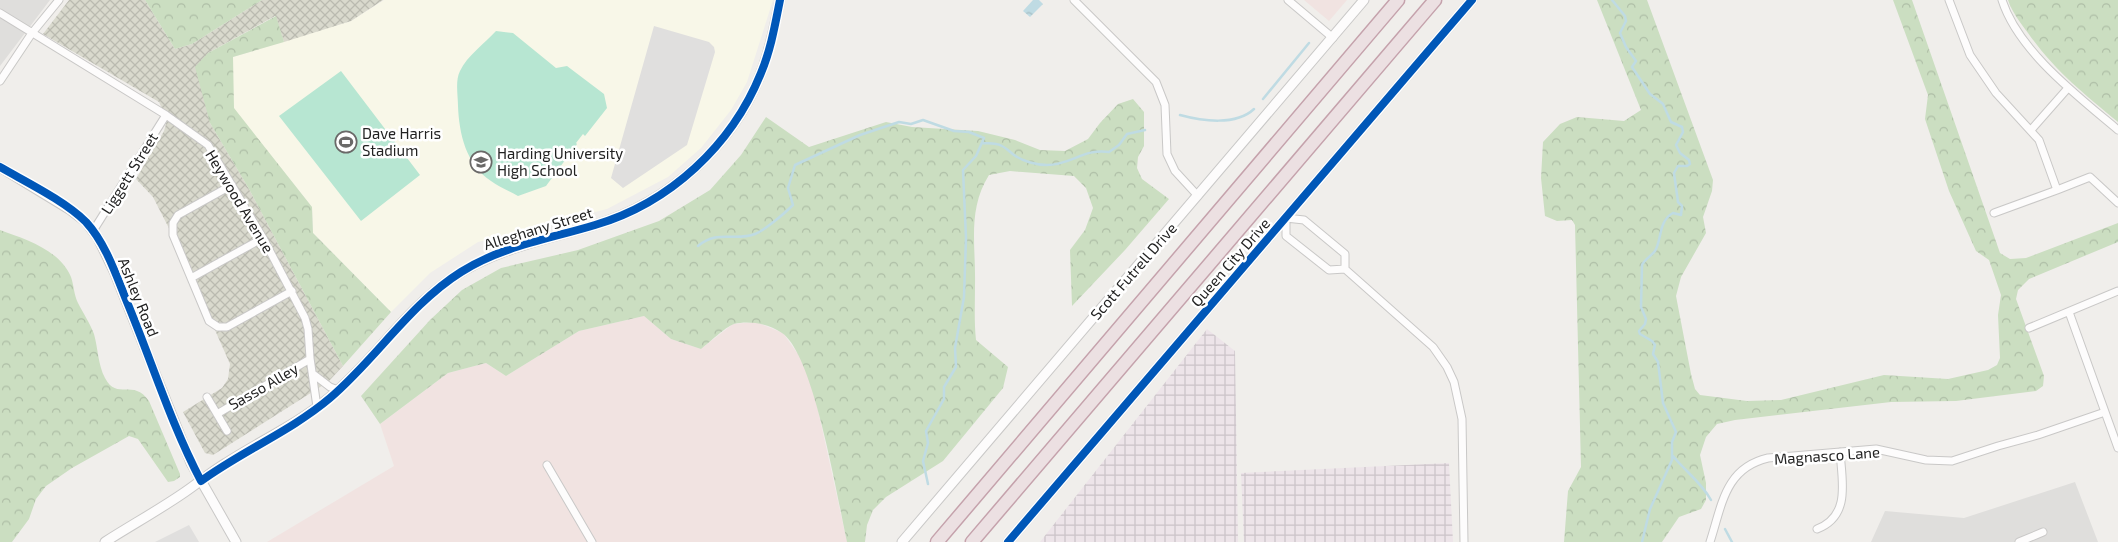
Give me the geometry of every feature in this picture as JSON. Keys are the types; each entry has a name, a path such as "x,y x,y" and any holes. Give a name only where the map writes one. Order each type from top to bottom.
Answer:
{"highway":[{"path":"937,542 1398,0"},
{"path":"972,542 1435,0"}],"street":[{"path":"0,81 32,33 59,0"},
{"name":"Alleghany Street","path":"105,542 224,464 317,407 338,390 433,292 462,271 498,252 615,218 662,193 690,173 720,141 739,116 752,94 770,47 780,0"},
{"path":"1074,0 1156,82 1165,105 1167,154 1175,171 1198,196"},
{"path":"1288,0 1333,38"},
{"name":"Scott Futrell Drive","path":"902,542 1364,0"},
{"name":"Queen City Drive","path":"1008,542 1472,0"},
{"path":"1950,0 1970,55 1996,92 2039,140 2057,190"},
{"path":"2002,0 2013,24 2039,59 2068,88 2118,130"},
{"name":"Heywood Avenue","path":"0,13 166,115 208,145 292,291 308,329 317,407"},
{"path":"2031,130 2068,88"},
{"name":"Liggett Street","path":"93,231 166,115"},
{"name":"Ashley Road","path":"0,167 69,209 93,231 114,271 165,401 200,481 236,542"},
{"path":"1994,213 2090,177 2118,203"},
{"path":"232,185 180,213 174,220 172,229 209,320 218,327 232,326 292,291"},
{"path":"1345,269 1345,254 1304,220 1286,218 1286,236 1329,270 1345,269 1434,347 1447,367 1454,382 1462,420 1464,542"},
{"path":"191,278 263,238"},
{"path":"2029,328 2118,291"},
{"path":"2069,312 2118,448"},
{"name":"Sasso Alley","path":"217,414 310,359"},
{"path":"313,374 330,387 338,390"},
{"path":"207,397 227,431"},
{"name":"Magnasco Lane","path":"1710,542 1728,486 1741,470 1749,464 1768,458 1876,449 1926,460 1952,461 2105,412"},
{"path":"1817,529 1826,526 1836,516 1842,504 1840,452"},
{"path":"547,465 592,542"},
{"path":"2019,542 2043,532"}],"shaded area":[{"path":"0,0 50,0 0,66"},
{"path":"69,0 145,0 175,49 192,44 262,0 383,0 351,21 284,42 275,16 208,53 210,123 249,189 343,366 328,382 213,455 205,453 183,412 222,388 228,379 230,364 177,244 153,197 136,179 164,131 167,120 159,102 43,34"},
{"name":"Harding University High School","path":"384,0 773,0 747,82 731,110 701,148 668,177 607,209 478,242 430,273 391,312 313,233 312,207 233,108 233,57 351,21"},
{"path":"1304,0 1347,0 1329,21"},
{"path":"654,26 709,42 714,47 715,52 687,145 623,188 611,178"},
{"path":"644,316 671,339 701,349 733,324 756,322 783,333 802,360 814,392 847,542 267,542 394,466 380,424 448,373 486,363 506,376 579,331"},
{"path":"1207,329 1235,351 1238,542 1040,542"},
{"path":"1449,463 1453,542 1244,542 1241,473"},
{"path":"2075,482 2098,542 1871,542 1885,511 1964,518"},
{"path":"189,525 199,542 155,542"}],"green space":[{"path":"145,0 262,0 192,44 175,49"},
{"path":"1597,0 1647,0 1713,180 1712,191 1703,217 1706,233 1681,277 1676,296 1691,374 1695,389 1700,395 1747,401 1781,400 1884,375 1948,379 1988,370 1997,365 2000,358 1998,315 2001,295 1989,260 1976,251 1949,191 1925,119 1928,95 1893,0 1912,0 2000,253 2010,259 2026,258 2118,223 2118,242 2029,279 2018,290 2016,299 2044,376 2043,386 2036,391 1956,401 1891,402 1735,420 1717,424 1706,437 1700,455 1706,483 1706,500 1701,509 1679,517 1662,542 1564,542 1568,491 1581,467 1575,225 1572,220 1557,221 1545,216 1541,178 1543,142 1560,124 1577,117 1624,121 1641,110"},
{"path":"2008,0 2118,0 2118,122 2081,91 2038,47 2019,21"},
{"path":"276,16 284,42 233,57 234,108 312,207 313,233 391,312 343,366 249,189 210,123 195,67 208,53"},
{"path":"496,31 513,33 556,68 567,66 604,94 607,108 585,136 583,134 546,186 518,196 494,183 475,166 466,148 460,127 458,75 467,60"},
{"path":"341,71 420,175 361,221 279,116"},
{"path":"1133,99 1144,112 1144,146 1138,157 1137,168 1142,179 1169,199 1125,250 1072,306 1070,250 1085,230 1093,208 1086,188 1074,176 1010,171 989,175 982,188 975,215 975,333 976,340 1008,367 1003,388 943,461 886,497 873,510 867,525 865,542 847,542 823,430 804,369 794,346 782,333 765,325 746,322 734,324 701,349 671,339 644,316 579,331 506,376 486,363 448,373 380,424 361,396 430,320 462,290 501,268 578,250 659,221 710,190 741,155 766,117 809,147 886,122 912,127 978,131 1015,140 1040,150 1065,151 1088,139 1118,104"},
{"path":"0,230 41,247 59,260 66,268 71,277 77,300 94,334 99,362 105,378 115,388 137,391 143,394 149,401 180,474 180,477 174,481 168,482 138,439 129,436 72,468 46,486 36,499 29,519 12,542 0,542"}],"water":[{"path":"1033,0 1039,0 1043,4 1030,17 1023,11"}],"waterway":[{"path":"1612,0 1625,16 1626,21 1620,33 1626,47 1636,61 1632,67 1650,94 1663,104 1671,122 1682,127 1683,132 1676,145 1680,153 1689,160 1690,164 1678,166 1674,173 1678,202 1682,206 1681,215 1673,213 1668,216 1655,251 1642,265 1641,307 1646,319 1645,324 1639,331 1640,334 1655,345 1653,354 1658,362 1663,403 1676,432 1672,442 1672,460 1650,509 1642,542"},
{"path":"1263,99 1309,43"},
{"path":"1180,115 1218,121 1238,118 1254,109"},
{"path":"698,246 712,238 747,236 764,229 793,205 788,188 795,165 860,135 899,122 911,124 923,120 954,131 969,132 984,138 976,156 963,170 966,238 964,297 955,348 956,367 944,387 944,399 926,431 928,443 923,461 928,484"},
{"path":"982,143 1000,145 1021,159 1047,165 1063,162 1092,152 1109,152 1119,145 1127,134 1145,130"},
{"path":"1673,456 1703,488 1711,500"},
{"path":"1725,529 1732,542"}],"cycle path":[{"path":"0,167 45,192 77,214 86,222 99,240 114,271 180,437 201,481 299,421 330,398 347,383 425,300 461,272 509,249 595,225 622,215 649,202 695,168 716,147 749,99 767,55 780,0"},
{"path":"1008,542 1472,0"}],"place":[{"name":"Dave Harris Stadium","path":"346,142"},
{"name":"Harding University High School","path":"481,162"}]}
